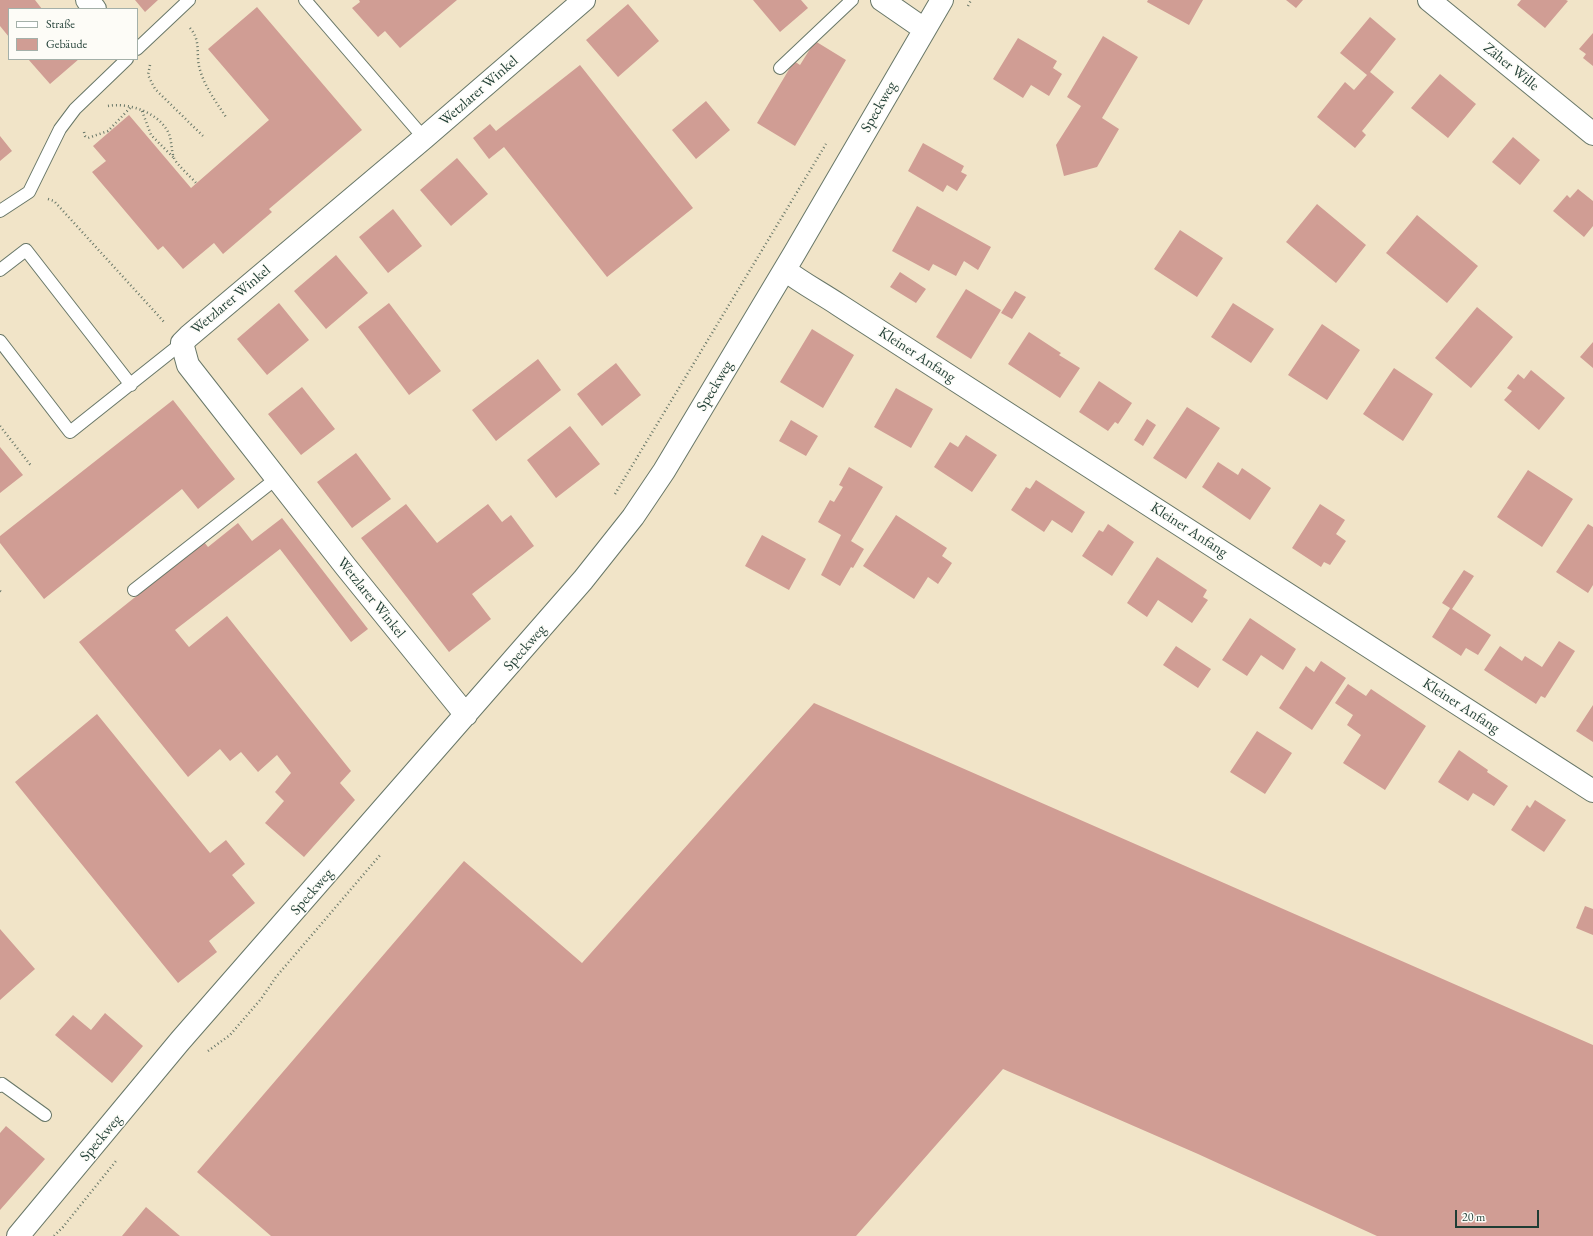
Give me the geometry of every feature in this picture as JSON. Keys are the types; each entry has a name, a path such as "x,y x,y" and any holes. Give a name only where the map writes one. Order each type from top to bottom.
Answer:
{"street":[{"path":"87,0 94,8"},
{"name":"Wetzlarer Winkel","path":"466,716 346,567 188,365 182,343 584,0"},
{"path":"882,0 924,29"},
{"name":"Speckweg","path":"20,1235 180,1041 466,716 583,580 633,517 664,471 785,270 942,0"},
{"name":"Zäher Wille","path":"1429,0 1593,134"},
{"name":"Kleiner Anfang","path":"785,270 804,284 846,309 1593,791"}],"lane":[{"path":"138,48 189,0"},
{"path":"305,0 424,138"},
{"path":"780,68 852,0"},
{"path":"0,211 29,192 60,129 75,108 126,60"},
{"path":"0,270 26,250 131,385"},
{"path":"0,341 70,432 182,343"},
{"path":"134,590 277,478"},
{"path":"0,1086 2,1084 45,1115"}],"path":[{"path":"185,27 190,28 197,39 199,68 210,93 226,117"},
{"path":"152,62 148,75 155,89 203,136"},
{"path":"103,108 118,104 142,110 151,115 168,132 173,144 174,158"},
{"path":"86,126 84,131 85,136 88,138 108,131 131,107"},
{"path":"142,110 151,135 196,183"},
{"path":"615,495 826,143"},
{"path":"29,192 54,201 182,343"},
{"path":"0,426 32,467"},
{"path":"54,1236 63,1227"}],"building":[{"path":"0,0 35,0 41,8 8,8 8,36 0,26"},
{"path":"135,0 158,0 145,12"},
{"path":"359,0 457,0 400,48 385,31 378,37 352,8 360,2"},
{"path":"753,0 801,0 808,8 780,32"},
{"path":"1148,0 1203,0 1189,25 1147,2"},
{"path":"1286,0 1303,0 1296,8"},
{"path":"1521,0 1568,1 1545,28 1517,5"},
{"path":"628,4 659,41 618,77 586,40"},
{"path":"257,7 362,130 269,209 272,212 223,254 214,243 183,269 163,246 158,250 92,172 106,161 93,146 129,115 191,188 269,120 208,49"},
{"path":"1370,17 1396,39 1370,72 1394,92 1362,131 1366,135 1355,148 1317,117 1345,82 1354,90 1367,75 1340,53"},
{"path":"1593,33 1593,66 1583,58 1586,54 1579,49"},
{"path":"1103,36 1138,57 1102,118 1119,129 1097,167 1064,176 1056,145 1081,106 1067,97"},
{"path":"1018,38 1057,61 1053,68 1062,74 1049,96 1031,85 1023,98 993,79"},
{"path":"815,41 846,60 795,146 757,123 794,61 800,65"},
{"path":"29,60 78,60 50,84"},
{"path":"580,65 693,208 607,277 504,147 489,159 473,138 490,124 496,131"},
{"path":"1440,74 1476,104 1448,138 1411,108"},
{"path":"706,101 730,130 696,159 672,130"},
{"path":"0,136 12,151 0,161"},
{"path":"1513,137 1540,160 1520,185 1492,162"},
{"path":"923,143 964,166 961,172 967,175 957,191 947,185 943,192 908,171"},
{"path":"457,158 488,194 451,226 420,190"},
{"path":"1578,189 1593,201 1593,226 1584,237 1553,211 1567,195 1570,198"},
{"path":"1317,204 1366,245 1336,283 1286,242"},
{"path":"917,206 991,247 978,270 964,261 956,276 933,264 929,271 892,251"},
{"path":"393,209 422,246 388,273 359,237"},
{"path":"1417,215 1478,266 1447,303 1386,253"},
{"path":"1180,230 1223,258 1197,297 1154,269"},
{"path":"336,255 368,293 326,329 294,291"},
{"path":"900,272 926,289 916,303 890,287"},
{"path":"966,289 1001,310 971,359 936,337"},
{"path":"1015,291 1026,297 1012,319 1001,313"},
{"path":"279,303 309,340 267,375 237,339"},
{"path":"389,303 441,371 409,395 358,327"},
{"path":"1233,303 1274,329 1251,363 1211,337"},
{"path":"1477,307 1513,337 1471,388 1435,358"},
{"path":"1322,324 1360,350 1327,400 1288,375"},
{"path":"812,329 854,355 823,408 780,382"},
{"path":"1029,332 1061,353 1059,355 1080,368 1060,398 1008,364"},
{"path":"1593,342 1593,368 1580,357"},
{"path":"538,359 561,390 496,441 472,410"},
{"path":"616,363 641,395 602,426 577,394"},
{"path":"1394,368 1433,394 1403,441 1363,414"},
{"path":"1531,370 1565,398 1539,430 1504,400 1512,391 1507,388 1518,374 1524,379"},
{"path":"1099,381 1132,403 1118,424 1115,422 1108,431 1079,412"},
{"path":"302,387 335,429 301,455 268,414"},
{"path":"896,388 933,409 911,448 874,427"},
{"path":"173,400 235,479 198,509 182,489 44,599 0,543 0,536"},
{"path":"1187,407 1220,428 1186,479 1153,458"},
{"path":"1147,419 1156,425 1143,446 1134,440"},
{"path":"791,420 818,436 806,456 779,441"},
{"path":"570,426 600,464 556,498 527,460"},
{"path":"966,435 997,455 972,492 934,467 950,442 958,447"},
{"path":"0,447 23,475 0,493"},
{"path":"356,453 391,499 352,528 317,482"},
{"path":"1218,462 1238,475 1242,468 1271,488 1250,520 1202,487"},
{"path":"849,467 883,487 851,541 864,549 840,586 821,575 841,535 818,522 830,500 834,502 843,487 839,485"},
{"path":"1528,470 1573,499 1542,547 1497,517"},
{"path":"1036,480 1085,512 1072,533 1052,520 1044,532 1011,510 1026,487 1030,489"},
{"path":"406,504 437,543 488,504 502,522 511,515 534,546 472,594 491,619 449,652 361,538"},
{"path":"1320,504 1345,520 1336,534 1346,541 1330,565 1324,562 1321,567 1292,548"},
{"path":"896,515 947,548 942,556 952,563 938,584 928,577 914,599 863,566"},
{"path":"282,518 368,629 351,642 280,549 175,630 189,647 227,616 351,771 340,783 355,800 304,857 265,823 284,801 275,792 291,773 277,755 258,772 241,752 230,761 220,749 188,777 79,642 204,542 208,547 238,523 252,541"},
{"path":"1108,524 1134,542 1112,576 1082,556 1099,530 1103,532"},
{"path":"1588,524 1593,527 1593,585 1588,593 1556,572"},
{"path":"762,535 806,559 789,590 745,566"},
{"path":"1157,557 1207,590 1203,597 1208,600 1192,623 1158,600 1147,617 1127,603"},
{"path":"1464,570 1474,576 1452,609 1491,635 1478,655 1466,648 1461,656 1432,637 1450,608 1442,603"},
{"path":"1250,618 1296,649 1283,670 1261,655 1247,676 1222,660"},
{"path":"1559,641 1575,651 1545,698 1541,696 1536,704 1484,670 1500,646 1522,661 1525,656 1542,667"},
{"path":"1176,646 1211,669 1198,688 1163,665"},
{"path":"1321,661 1346,678 1312,730 1279,708 1306,666 1314,672"},
{"path":"1348,684 1366,696 1371,689 1426,726 1385,790 1343,763 1361,735 1347,725 1353,715 1335,703"},
{"path":"814,703 1593,1045 1593,1236 1377,1236 1198,1154 1003,1069 856,1236 271,1236 197,1172 464,861 582,963"},
{"path":"1593,705 1593,742 1576,731"},
{"path":"97,714 210,853 226,840 245,864 232,875 255,903 209,941 217,952 178,983 15,782"},
{"path":"1257,731 1292,753 1265,794 1230,772"},
{"path":"1459,750 1508,786 1494,806 1473,793 1468,801 1438,782"},
{"path":"1535,800 1566,820 1544,852 1511,830 1527,805 1530,808"},
{"path":"1585,906 1593,909 1593,935 1576,928"},
{"path":"0,929 35,969 0,1000"},
{"path":"105,1013 143,1046 112,1083 55,1035 73,1015 91,1030"},
{"path":"6,1126 45,1159 0,1210 0,1133"},
{"path":"146,1207 180,1236 122,1236"}]}
